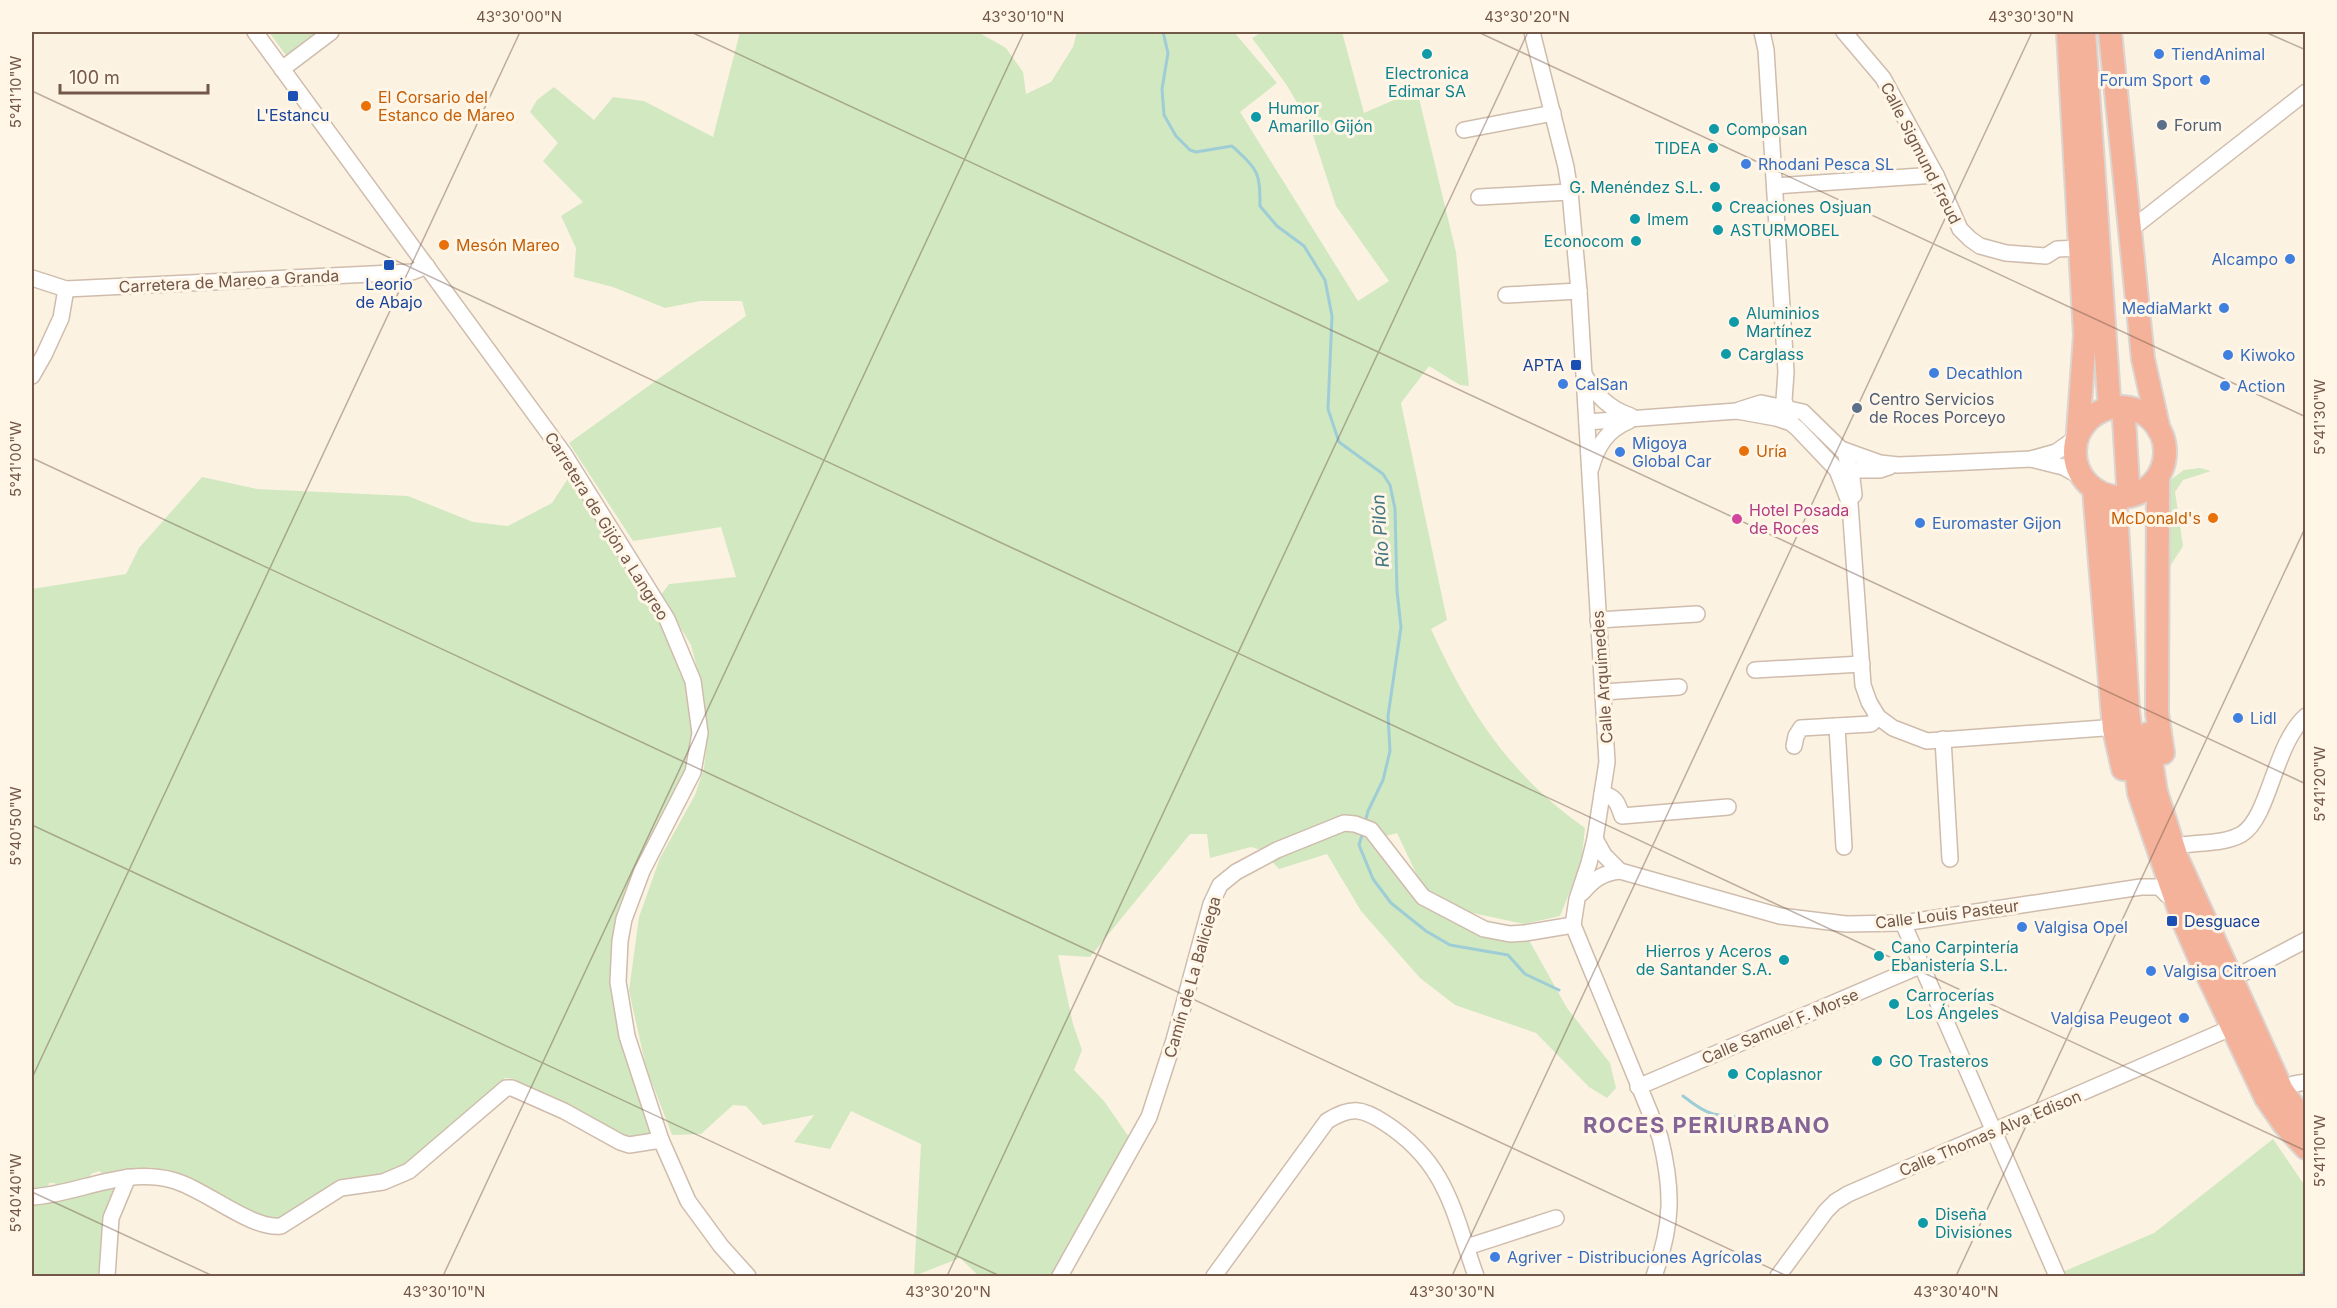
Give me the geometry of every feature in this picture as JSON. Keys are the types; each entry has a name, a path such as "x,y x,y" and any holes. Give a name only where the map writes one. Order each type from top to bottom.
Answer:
{"highway":[{"path":"2068,32 2085,335 2075,464 2104,484 2111,497 2126,498 2141,493 2158,478"},
{"path":"2084,32 2117,409"},
{"path":"2097,32 2117,409 2104,484 2114,729 2132,809 2167,895 2182,918"},
{"path":"2110,32 2143,359 2159,430"},
{"path":"2077,435 2088,420 2097,413 2117,406 2126,407 2149,418 2164,438 2166,455 2158,478 2157,713 2168,790 2205,920"},
{"path":"2306,1124 2282,1090 2230,981 2177,858 2156,792 2143,711 2123,509 2128,711 2139,793 2182,918 2266,1098 2284,1124 2306,1148"}],"street":[{"name":"Carretera de Gijón a Langreo","path":"255,32 564,454 667,619 693,681 700,733 693,772 642,871 624,919 620,941 618,982 627,1036 661,1140 688,1201 721,1246 748,1276"},
{"path":"282,69 331,32"},
{"path":"1762,32 1766,50 1787,378 1784,400 1791,423"},
{"name":"Calle Sigmund Freud","path":"1844,32 1882,78 1936,175 1960,229 1980,246 2006,253 2046,256 2057,249 2081,248"},
{"name":"Calle Arquímedes","path":"1538,39 1570,192 1579,291 1607,762 1595,838 1576,899 1573,925 1660,1137 1670,1191 1668,1218 1660,1260 1654,1276"},
{"path":"2130,230 2306,92"},
{"path":"1464,130 1553,113"},
{"path":"1775,186 1936,175"},
{"path":"1479,196 1570,192"},
{"name":"Carretera de Mareo a Granda","path":"32,278 66,289 412,272 427,266"},
{"path":"32,376 61,318 66,289"},
{"path":"1506,295 1579,291"},
{"path":"1583,373 1594,392 1608,406 1637,418"},
{"path":"1749,409 1787,378"},
{"path":"1787,378 1803,412 1841,449 1848,461 1843,474"},
{"path":"1587,422 1749,409 1779,412 1786,407"},
{"path":"1786,407 1803,412"},
{"path":"1749,409 1791,423 1843,474 1853,510 1863,685 1878,717 1893,729 1927,741 2114,729"},
{"path":"1589,475 1594,456 1607,434 1616,427 1637,418"},
{"path":"1843,474 1880,466 2031,459 2056,452 2077,435"},
{"path":"1841,449 1880,466"},
{"path":"2031,459 2063,467 2104,484"},
{"path":"1853,510 1860,490 1880,466"},
{"path":"1598,620 1697,614"},
{"path":"1755,670 1862,664"},
{"path":"1603,692 1679,687"},
{"path":"2182,845 2228,839 2242,833 2256,819 2288,738 2306,716"},
{"path":"1794,746 1800,729 1871,724 1878,717"},
{"path":"1837,726 1844,847"},
{"path":"1943,740 1950,859"},
{"path":"1602,794 1610,795 1617,801 1622,816 1728,807"},
{"name":"Camín de La Baliciega","path":"1060,1276 1149,1117 1174,1040 1212,904 1220,885 1236,872 1277,850 1344,823 1355,824 1371,830 1423,897 1484,929 1503,933 1525,933 1573,925"},
{"path":"1576,899 1596,878 1620,871 1604,855 1595,838"},
{"name":"Calle Louis Pasteur","path":"1620,871 1780,916 1846,924 1903,922 2141,887 2159,887 2167,895"},
{"path":"1903,922 2057,1276"},
{"path":"2230,981 2306,940"},
{"name":"Calle Samuel F. Morse","path":"1638,1087 1922,965"},
{"name":"Calle Thomas Alva Edison","path":"1778,1276 1835,1202 1848,1194 2233,1027"},
{"path":"2282,1090 2294,1084 2306,1082"},
{"path":"32,1197 62,1193 116,1178 150,1177 172,1180 257,1222 275,1227 281,1226 341,1188 383,1182 409,1171 506,1088 513,1088 564,1111 620,1142 629,1145 661,1140"},
{"path":"1214,1276 1327,1122 1339,1114 1356,1109 1371,1114 1398,1131 1429,1161 1444,1185 1476,1276"},
{"path":"107,1276 111,1218 128,1177"},
{"path":"1467,1247 1556,1218"}],"green space":[{"path":"269,32 323,32 288,58"},
{"path":"740,32 978,32 1006,48 1023,72 1026,94 1051,82 1073,47 1077,32 1234,32 1277,83 1240,112 1358,301 1389,281 1336,206 1309,123 1286,84 1252,38 1262,32 1342,32 1364,113 1417,90 1456,252 1469,386 1460,385 1429,366 1401,403 1447,620 1431,629 1460,688 1494,739 1534,786 1585,828 1581,864 1560,916 1524,924 1468,912 1423,888 1397,833 1379,838 1417,892 1484,929 1525,933 1567,1008 1610,1063 1616,1088 1607,1098 1589,1087 1536,1033 1455,1005 1420,978 1361,911 1327,854 1279,869 1261,850 1251,847 1210,858 1207,834 1190,834 1090,957 1058,955 1073,1024 1082,1050 1074,1070 1104,1101 1131,1140 1053,1276 979,1276 960,1258 914,1276 921,1144 851,1111 830,1149 794,1142 814,1115 763,1125 746,1106 733,1105 701,1134 672,1135 646,1067 629,991 639,917 660,858 695,795 704,768 707,742 704,695 691,645 661,595 669,584 736,577 721,527 633,541 569,443 746,316 742,301 700,301 665,308 613,287 574,277 576,248 561,216 583,202 543,161 558,143 530,112 537,100 554,87 594,120 613,97 644,101 713,137"},
{"path":"2200,468 2211,471 2183,480 2175,492 2183,546 2167,571 2165,484 2184,470"},
{"path":"571,474 657,615 687,681 692,729 691,750 686,773 615,938 654,1136 636,1139 622,1136 514,1079 505,1078 400,1170 332,1187 287,1217 268,1222 205,1190 204,1186 196,1182 193,1184 150,1167 146,1173 105,1175 99,1171 91,1174 88,1180 57,1188 55,1183 49,1183 47,1191 32,1191 32,589 126,574 139,548 202,477 257,489 408,496 473,522 508,526 552,503"},
{"path":"2273,1139 2305,1186 2305,1276 2059,1276 2058,1274 2154,1233"},
{"path":"115,1183 105,1216 102,1276 32,1276 32,1200"}],"waterway":[{"name":"Río Pilón","path":"1163,32 1168,53 1162,89 1164,115 1176,136 1190,150 1196,152 1232,146 1252,166 1258,178 1260,206 1277,226 1304,246 1325,280 1332,316 1328,409 1339,442 1383,474 1390,485 1395,509 1397,591 1401,627 1388,716 1390,751 1383,780 1368,811 1365,823"},
{"name":"Río Pilón","path":"1363,832 1359,845 1373,879 1391,903 1426,931 1450,945 1508,955 1525,974 1559,990"},
{"name":"Río Pilón","path":"1683,1096 1709,1113 1753,1121"},
{"name":"Río Pilón","path":"2298,1276 2306,1271"}],"tunnel":[{"path":"2109,398 2110,421"},
{"path":"2114,484 2116,510"}],"place":[{"name":"Electronica Edimar SA","path":"1427,54"},
{"name":"TiendAnimal","path":"2159,54"},
{"name":"Forum Sport","path":"2205,80"},
{"name":"L'Estancu","path":"293,96"},
{"name":"El Corsario del Estanco de Mareo","path":"366,106"},
{"name":"Humor Amarillo Gijón","path":"1256,117"},
{"name":"Forum","path":"2162,125"},
{"name":"Composan","path":"1714,129"},
{"name":"TIDEA","path":"1713,148"},
{"name":"Rhodani Pesca SL","path":"1746,164"},
{"name":"G. Menéndez S.L.","path":"1715,187"},
{"name":"Creaciones Osjuan","path":"1717,207"},
{"name":"Imem","path":"1635,219"},
{"name":"ASTURMOBEL","path":"1718,230"},
{"name":"Econocom","path":"1636,241"},
{"name":"Mesón Mareo","path":"444,245"},
{"name":"Alcampo","path":"2290,259"},
{"name":"Leorio de Abajo","path":"389,265"},
{"name":"MediaMarkt","path":"2224,308"},
{"name":"Aluminios Martínez","path":"1734,322"},
{"name":"Carglass","path":"1726,354"},
{"name":"Kiwoko","path":"2228,355"},
{"name":"APTA","path":"1576,365"},
{"name":"Decathlon","path":"1934,373"},
{"name":"CalSan","path":"1563,384"},
{"name":"Action","path":"2225,386"},
{"name":"Centro Servicios de Roces Porceyo","path":"1857,408"},
{"name":"Uría","path":"1744,451"},
{"name":"Migoya Global Car","path":"1620,452"},
{"name":"McDonald's","path":"2213,518"},
{"name":"Hotel Posada de Roces","path":"1737,519"},
{"name":"Euromaster Gijon","path":"1920,523"},
{"name":"Lidl","path":"2238,718"},
{"name":"Desguace","path":"2172,921"},
{"name":"Valgisa Opel","path":"2022,927"},
{"name":"Cano Carpintería Ebanistería S.L.","path":"1879,956"},
{"name":"Hierros y Aceros de Santander S.A.","path":"1784,960"},
{"name":"Valgisa Citroen","path":"2151,971"},
{"name":"Carrocerías Los Ángeles","path":"1894,1004"},
{"name":"Valgisa Peugeot","path":"2184,1018"},
{"name":"GO Trasteros","path":"1877,1061"},
{"name":"Coplasnor","path":"1733,1074"},
{"name":"Diseña Divisiones","path":"1923,1223"},
{"name":"Agriver - Distribuciones Agrícolas","path":"1495,1257"}],"district":[{"name":"ROCES PERIURBANO","path":"1707,1125"}]}
